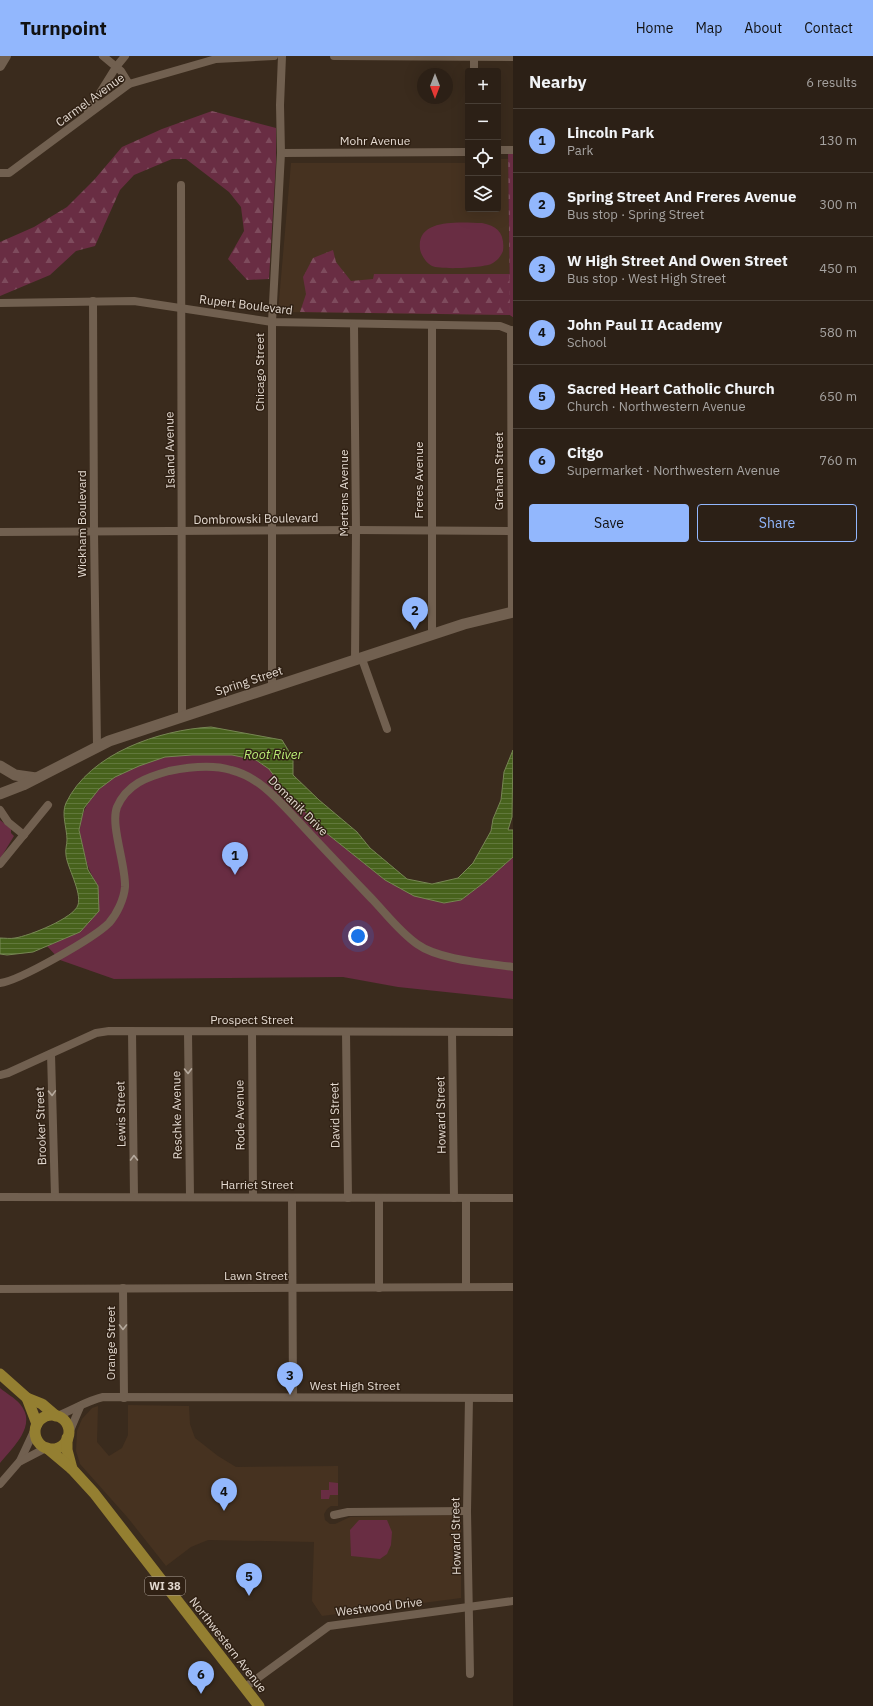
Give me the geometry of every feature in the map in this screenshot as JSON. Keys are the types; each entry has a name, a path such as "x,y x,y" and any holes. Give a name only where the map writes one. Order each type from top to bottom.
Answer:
{"main road":[{"name":"Spring Street","path":"0,794 36,778 97,746 182,716 359,660 464,624 513,612"},
{"path":"0,766 16,775 36,778"},
{"name":"WI 38","path":"0,1374 27,1398 42,1404 65,1422 68,1435"},
{"name":"WI 38","path":"27,1398 36,1427 37,1440 46,1448"},
{"path":"36,1427 45,1417 57,1416"},
{"path":"46,1448 60,1447 68,1435"},
{"name":"Northwestern Avenue","path":"68,1435 68,1450 72,1469"},
{"name":"Northwestern Avenue","path":"46,1448 72,1469 103,1505 259,1706"}],"street":[{"path":"0,66 6,56"},
{"path":"103,56 116,67 129,84"},
{"path":"84,118 116,67 125,56"},
{"name":"Carmel Avenue","path":"0,173 9,174 129,84 216,59 274,56"},
{"name":"Chicago Street","path":"272,687 272,322 281,153 280,105 282,56"},
{"path":"334,56 513,57"},
{"path":"474,57 474,68"},
{"path":"501,150 513,150"},
{"name":"Mohr Avenue","path":"281,153 465,152"},
{"name":"Island Avenue","path":"181,184 180,308 183,532 182,716"},
{"name":"Wickham Boulevard","path":"93,301 97,746"},
{"name":"Rupert Boulevard","path":"0,303 134,301 272,322 354,325 500,326 512,331"},
{"name":"Mertens Avenue","path":"354,325 359,660 387,729"},
{"name":"Freres Avenue","path":"432,326 432,635"},
{"name":"Graham Street","path":"512,331 513,612"},
{"name":"Dombrowski Boulevard","path":"0,532 183,532 272,530 512,531"},
{"name":"Domanik Drive","path":"0,983 13,980 58,956 94,935 110,922 116,913 125,888 125,874 116,822 116,810 122,796 133,785 144,778 178,769 196,767 214,767 232,770 261,784 397,927 425,949 448,956 513,968"},
{"path":"0,864 48,805"},
{"path":"0,810 8,822 24,835"},
{"name":"Prospect Street","path":"0,1075 8,1073 96,1033 109,1031 513,1032"},
{"name":"Lewis Street","path":"132,1031 134,1197"},
{"name":"Reschke Avenue","path":"188,1032 190,1197"},
{"name":"Rode Avenue","path":"252,1032 253,1197"},
{"name":"David Street","path":"346,1032 348,1198"},
{"name":"Howard Street","path":"452,1032 454,1198"},
{"name":"Brooker Street","path":"51,1054 56,1197"},
{"name":"Harriet Street","path":"0,1197 513,1198"},
{"path":"292,1198 293,1397"},
{"path":"379,1198 379,1288"},
{"path":"466,1198 466,1287"},
{"name":"Lawn Street","path":"0,1289 513,1287"},
{"name":"Orange Street","path":"123,1288 124,1398"},
{"name":"West High Street","path":"57,1416 80,1407 90,1400 103,1397 513,1398"},
{"name":"Howard Street","path":"469,1398 467,1511 470,1674"},
{"path":"68,1435 80,1407"},
{"path":"0,1484 19,1462 36,1427"},
{"path":"19,1462 46,1448"},
{"path":"334,1515 348,1512 467,1511"},
{"name":"Westwood Drive","path":"244,1688 329,1626 513,1601"}],"shaded area":[{"path":"501,159 508,159 510,315 278,312 291,163 465,163 465,212 501,212"},
{"path":"128,1405 189,1406 190,1424 195,1438 218,1456 236,1467 338,1466 338,1506 331,1506 324,1514 325,1520 330,1524 335,1524 350,1517 459,1515 461,1519 461,1598 322,1616 312,1601 314,1542 208,1540 191,1547 166,1566 128,1518 80,1464 76,1451 77,1431 82,1419 92,1408 98,1406 97,1442 109,1456 122,1448 128,1435"}],"green space":[{"path":"212,111 276,128 276,162 269,279 247,280 228,259 244,231 241,207 229,192 186,159 172,159 134,175 120,190 95,246 76,251 50,275 0,296 0,242 34,227 67,207 94,180 122,147 162,129"},
{"path":"508,150 513,150 513,317 510,315"},
{"path":"442,224 488,224 496,229 503,240 503,251 496,261 489,265 453,268 432,266 426,261 420,249 421,239 425,231"},
{"path":"333,250 336,262 351,281 373,279 374,274 510,274 513,276 513,317 510,315 300,312 306,294 303,277 313,258"},
{"path":"233,755 256,760 269,769 281,785 320,828 385,880 429,899 444,903 461,900 486,881 513,857 513,999 398,987 343,977 114,979 60,960 47,946 80,932 98,886 92,876 86,859 80,829 83,814 89,801 98,790 123,773 137,766 168,756"},
{"path":"0,820 11,829 11,833 14,836 0,859"},
{"path":"0,1388 20,1404 25,1412 26,1420 22,1435 0,1463"},
{"path":"329,1482 338,1483 338,1495 330,1495 329,1499 321,1499 321,1490 329,1490"},
{"path":"359,1520 387,1520 392,1532 391,1545 387,1554 380,1559 351,1556 350,1530"}],"water":[{"name":"Root River","path":"211,727 282,740 293,758 293,775 319,800 357,832 370,848 407,879 432,884 458,878 473,863 491,831 493,819 501,800 504,772 513,750 512,817 508,830 513,830 513,857 486,881 461,900 444,903 414,896 385,880 320,828 281,785 269,769 256,760 232,755 165,757 139,766 115,777 99,789 84,808 79,830 88,870 98,886 99,911 80,932 33,952 7,955 0,954 0,938 22,937 50,926 75,910 78,905 78,893 66,855 67,835 64,812 66,803 77,786 91,770 128,747 149,739 170,733"}],"place":[{"name":"Spring Street And Freres Avenue","path":"415,630"},
{"name":"Lincoln Park","path":"235,875"},
{"name":"W High Street And Owen Street","path":"290,1395"},
{"name":"John Paul II Academy","path":"224,1511"},
{"name":"Sacred Heart Catholic Church","path":"249,1596"},
{"name":"Citgo","path":"201,1694"}]}
